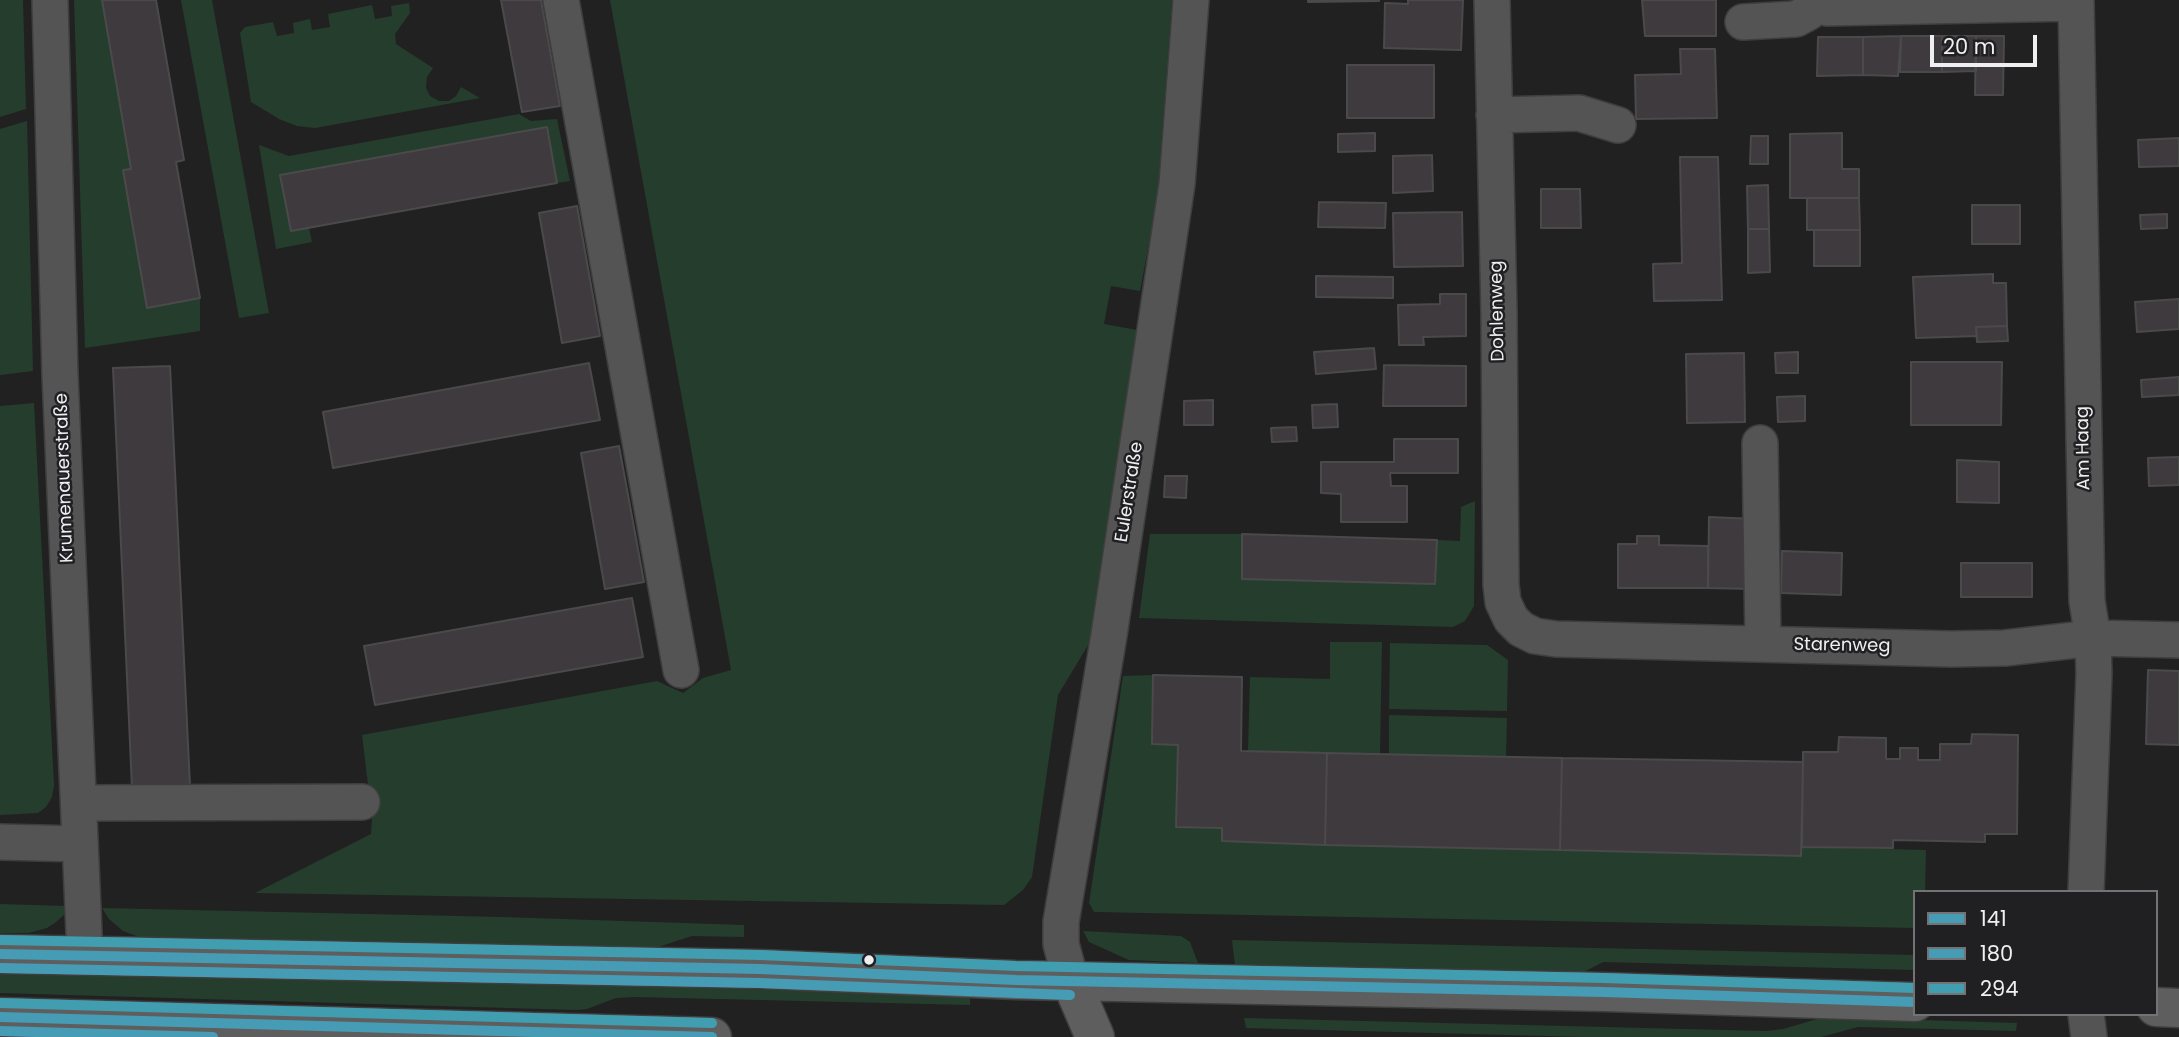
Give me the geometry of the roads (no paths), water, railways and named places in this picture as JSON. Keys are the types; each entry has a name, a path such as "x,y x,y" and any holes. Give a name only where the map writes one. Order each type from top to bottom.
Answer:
{"main road":[{"path":"0,954 747,969 1071,981 1913,1002"},
{"path":"1071,981 1095,1037"},
{"path":"2158,1007 2179,1007"},
{"path":"0,1017 712,1037"}],"street":[{"name":"Krumenauerstraße","path":"50,0 61,375 85,956"},
{"path":"561,0 681,670"},
{"name":"Eulerstraße","path":"1071,981 1061,944 1061,922 1109,635 1175,197 1191,0"},
{"name":"Dohlenweg","path":"1492,0 1499,312 1501,585 1503,601 1511,619"},
{"path":"1743,22 1796,19 1809,12 1817,0 1826,8 2076,1"},
{"name":"Am Haag","path":"2076,1 2087,601 2094,638 2086,890"},
{"path":"1494,115 1579,113 1618,125"},
{"path":"1760,443 1763,644"},
{"name":"Starenweg","path":"1511,619 1521,629 1535,636 1556,639 1978,649 2094,638 2179,640"},
{"path":"79,803 362,802"},
{"path":"0,842 80,844"},
{"path":"2086,1016 2089,1037"}]}
